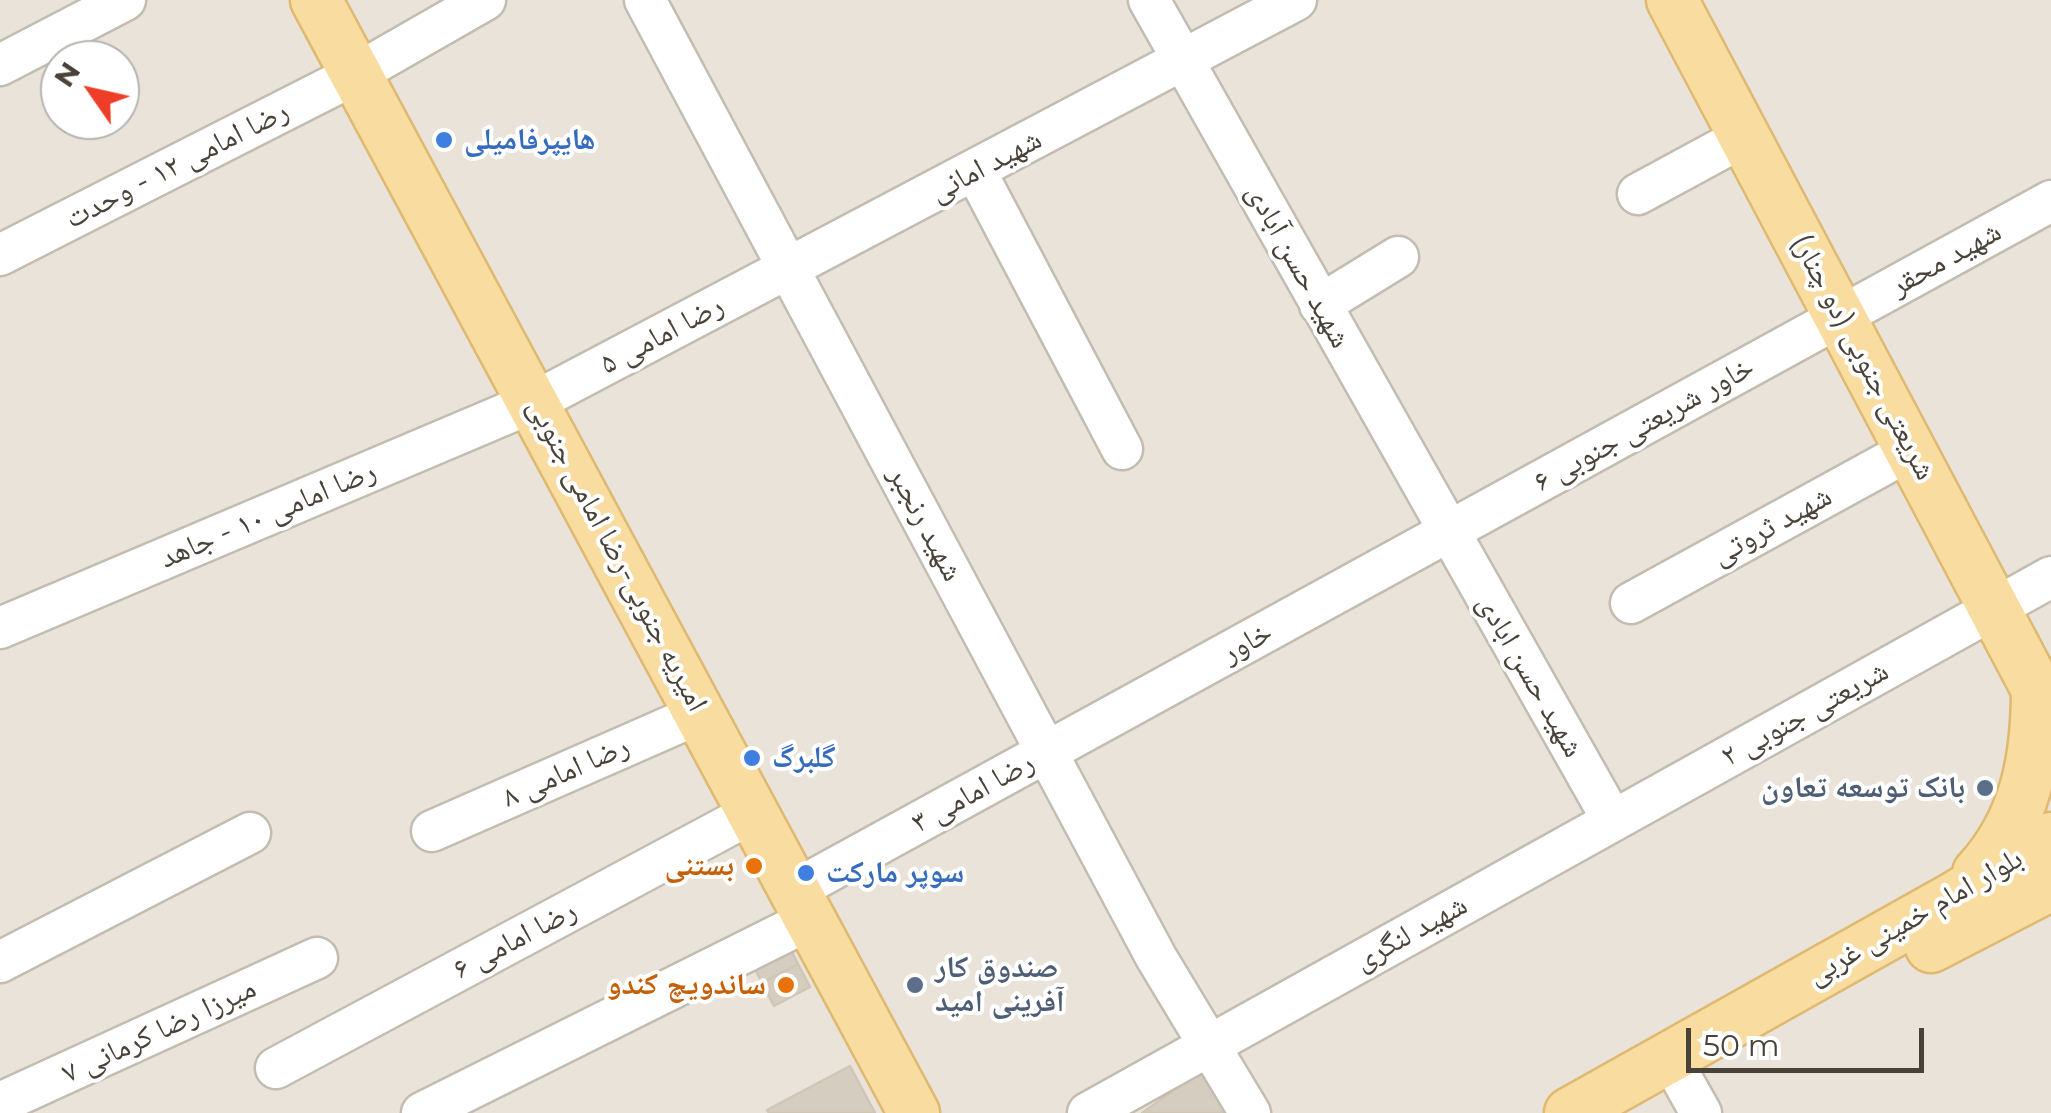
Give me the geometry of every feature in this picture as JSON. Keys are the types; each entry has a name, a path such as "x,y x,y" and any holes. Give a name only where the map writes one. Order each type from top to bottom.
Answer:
{"main road":[{"name":"امیریه جنوبی-رضا امامی جنوبی","path":"316,0 754,812 904,1109"},
{"name":"شریعتی جنوبی (دو چنار)","path":"1672,0 2044,702"},
{"path":"2044,702 2023,802 1968,909 2051,924"},
{"name":"بلوار امام خمینی غربی","path":"1628,1113 1692,1097 1968,909 2051,838"},
{"name":"بلوار امام خمینی غربی","path":"1570,1113 1968,909 2051,885"}],"street":[{"path":"0,65 125,0"},
{"name":"رضا امامی ۱۲ - وحدت","path":"0,255 354,74 485,0"},
{"name":"شهید رنجبر","path":"645,0 1046,753 1208,1046 1250,1113"},
{"name":"شهید حسن آبادی","path":"1149,0 1448,532"},
{"name":"شهید امانی","path":"789,269 1296,0"},
{"path":"1638,194 1745,136"},
{"path":"976,172 1122,449"},
{"name":"شهید محقر","path":"1841,317 2051,201"},
{"path":"1320,305 1398,257"},
{"name":"رضا امامی ۵","path":"536,402 789,269"},
{"name":"خاور شریعتی جنوبی ۶","path":"1448,532 1841,317"},
{"name":"رضا امامی ۱۰ - جاهد","path":"0,628 536,402"},
{"name":"شهید ثروتی","path":"1631,603 1912,449"},
{"name":"خاور","path":"1046,753 1448,532"},
{"name":"شهید حسن ابادی","path":"1448,532 1613,820"},
{"name":"شریعتی جنوبی ۲","path":"1613,820 2051,576"},
{"name":"رضا امامی ۸","path":"432,832 700,712"},
{"name":"رضا امامی ۳","path":"422,1113 803,905 1046,753"},
{"name":"رضا امامی ۶","path":"276,1068 754,812"},
{"name":"شهید لنگری","path":"1088,1113 1613,820"},
{"path":"0,962 250,833"},
{"name":"میرزا رضا کرمانی ۷","path":"0,1104 317,958"}],"shaded area":[{"path":"0,0 2051,0 2051,1113 0,1113"}],"building":[{"path":"790,948 798,964 762,983 754,967"},
{"name":"ساندویچ کندو","path":"798,964 810,987 774,1006 762,983"},
{"path":"850,1066 875,1113 767,1110"},
{"path":"1206,1067 1235,1113 1142,1113"}],"place":[{"name":"هایپرفامیلی","path":"444,140"},
{"name":"گلبرگ","path":"752,758"},
{"name":"بانک توسعه تعاون","path":"1985,788"},
{"name":"بستنی","path":"754,866"},
{"name":"سوپر مارکت","path":"806,873"},
{"name":"ساندویچ کندو","path":"786,985"},
{"name":"صندوق کار آفرینی امید","path":"915,985"}]}
